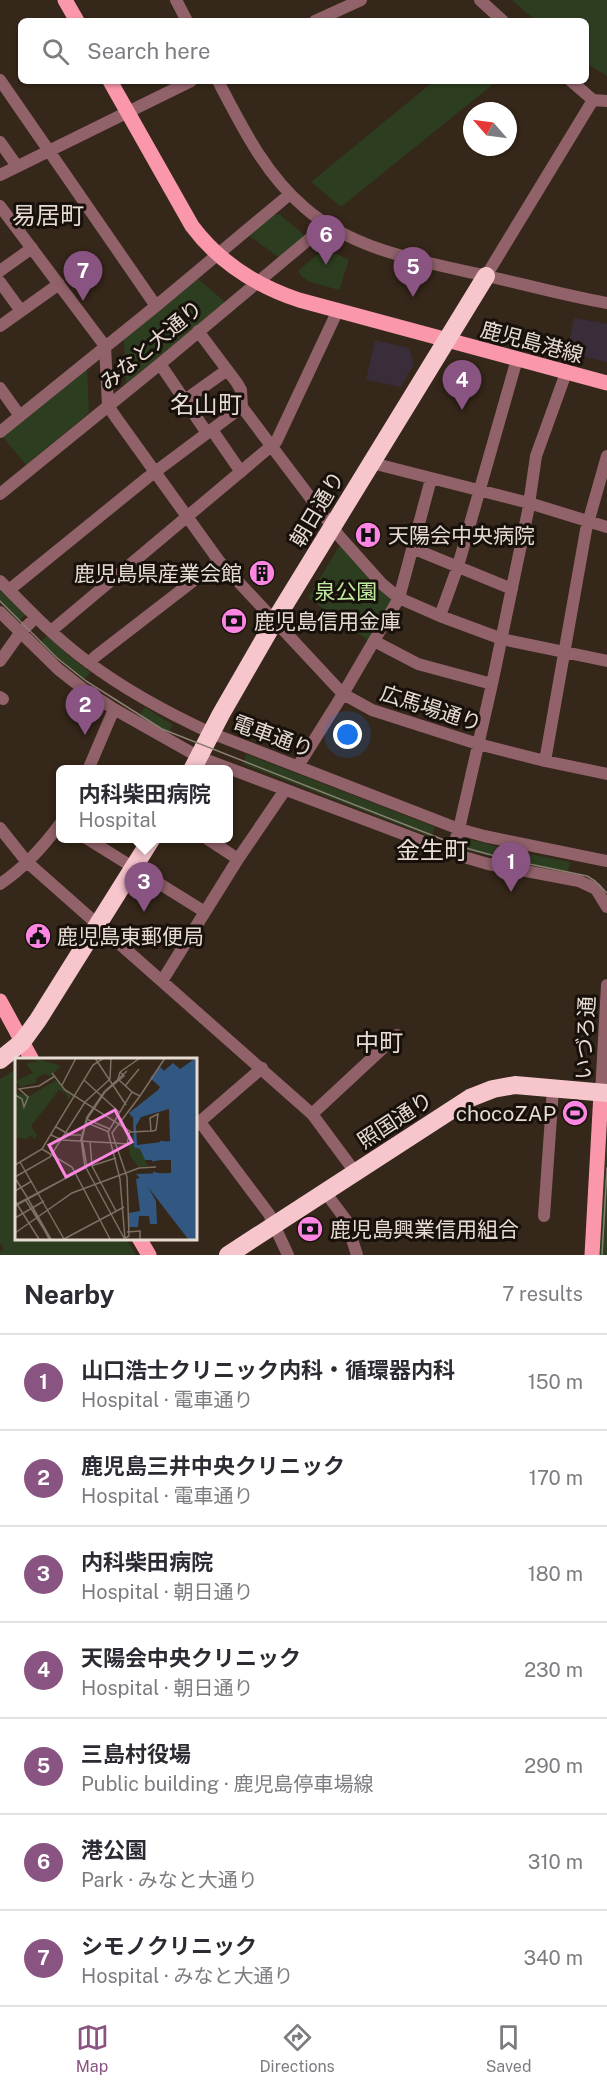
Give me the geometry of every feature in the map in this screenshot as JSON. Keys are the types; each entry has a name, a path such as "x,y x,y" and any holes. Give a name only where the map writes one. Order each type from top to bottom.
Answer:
{"highway":[{"name":"朝日通り","path":"196,763 274,622 486,276"},
{"path":"0,1060 22,1042 42,1014 149,843"},
{"name":"照国通り","path":"228,1255 470,1098 493,1089 515,1085 604,1093"}],"main road":[{"path":"65,0 75,18"},
{"name":"鹿児島港線","path":"112,84 192,226 206,245 258,282 293,298 607,383"},
{"path":"0,1001 31,1058"},
{"path":"592,1255 604,1093"},
{"path":"140,1240 149,1255"}],"street":[{"path":"176,0 185,18"},
{"path":"322,18 361,0"},
{"path":"480,0 500,18"},
{"path":"0,80 156,306"},
{"path":"0,175 185,84"},
{"path":"220,84 250,141 270,171 290,194 326,225 384,251 607,303"},
{"path":"574,84 593,100 607,101"},
{"path":"486,276 593,100"},
{"path":"0,142 17,166"},
{"name":"みなと大通り","path":"0,432 290,194"},
{"path":"0,206 105,346 108,406"},
{"name":"みなと大通り","path":"0,494 326,225"},
{"path":"0,271 32,248"},
{"path":"0,282 4,297 21,311"},
{"path":"0,326 59,284"},
{"path":"51,631 276,442 338,310"},
{"path":"198,331 241,390 242,407 271,446 332,527 382,584 399,598 502,639 607,662"},
{"path":"440,616 458,566 516,359"},
{"path":"160,364 241,472"},
{"path":"185,400 227,370"},
{"path":"451,853 459,829 502,639 536,456 566,373"},
{"path":"0,388 20,416"},
{"name":"広馬場通り","path":"108,406 219,561 343,694 372,710 478,744 607,774"},
{"path":"5,585 242,407"},
{"path":"545,761 589,521 607,456"},
{"path":"372,463 529,503 607,527"},
{"path":"298,766 399,598 431,479"},
{"path":"412,548 512,589"},
{"path":"89,663 219,561"},
{"name":"電車通り","path":"5,585 51,631 89,663 175,716 211,733 459,829 607,861"},
{"path":"0,612 58,669 82,688 196,763"},
{"path":"0,661 20,633 36,616"},
{"path":"374,641 418,664 492,684"},
{"path":"90,765 114,709"},
{"path":"233,774 285,789 451,853 488,864 579,881 605,893 607,907"},
{"path":"162,981 204,912 285,789"},
{"path":"0,828 27,862 312,1114 355,1172"},
{"path":"0,884 27,862 56,830"},
{"path":"94,843 204,912"},
{"path":"213,843 238,860"},
{"name":"いづろ通","path":"604,1093 607,985"},
{"path":"312,1114 397,1035"},
{"path":"261,1068 198,1124 269,1214 288,1255"},
{"path":"544,1216 553,1089"},
{"path":"325,1192 346,1220 357,1255"}],"shaded area":[{"path":"574,318 607,324 607,362 567,353"},
{"path":"375,340 409,348 414,364 401,387 366,380"}],"green space":[{"path":"512,0 607,0 607,76 589,65 589,18 533,18"},
{"path":"430,84 493,84 471,102 463,102 463,108 341,207 311,182"},
{"path":"279,214 303,234 303,238 280,258 248,235 274,215"},
{"path":"325,248 349,260 339,290 310,282 300,275 299,270"},
{"path":"197,278 225,302 126,384 124,338"},
{"path":"87,368 89,413 26,465 3,437"},
{"name":"泉公園","path":"340,545 390,598 392,603 369,641 308,598"},
{"path":"0,588 26,614 18,622 0,603"},
{"path":"47,635 90,672 84,681 40,643"},
{"path":"145,707 173,725 168,734 139,716"},
{"path":"246,754 435,827 431,837 243,764"},
{"path":"469,839 513,851 510,861 466,850"},
{"path":"524,853 570,862 568,873 522,864"},
{"path":"15,1070 15,1240 127,1240 136,1255 0,1255 4,1249 0,1243 0,1079"},
{"path":"607,1139 607,1255 599,1255"}],"tram line":[{"path":"0,601 57,658 86,681 162,729 462,847 510,860 587,876 607,893"},
{"path":"602,1255 607,1168"}],"place":[{"name":"港公園","path":"326,265"},
{"name":"三島村役場","path":"413,297"},
{"name":"シモノクリニック","path":"83,301"},
{"name":"天陽会中央クリニック","path":"462,410"},
{"name":"天陽会中央病院","path":"368,535"},
{"name":"鹿児島県産業会館","path":"262,573"},
{"name":"鹿児島信用金庫","path":"234,621"},
{"name":"鹿児島三井中央クリニック","path":"85,735"},
{"name":"山口浩士クリニック内科・循環器内科","path":"511,892"},
{"name":"内科柴田病院","path":"144,912"},
{"name":"鹿児島東郵便局","path":"38,936"},
{"name":"chocoZAP","path":"575,1113"},
{"name":"鹿児島興業信用組合","path":"310,1229"}],"district":[{"name":"易居町","path":"48,215"},
{"name":"名山町","path":"206,404"},
{"name":"金生町","path":"432,850"},
{"name":"中町","path":"379,1042"}]}
